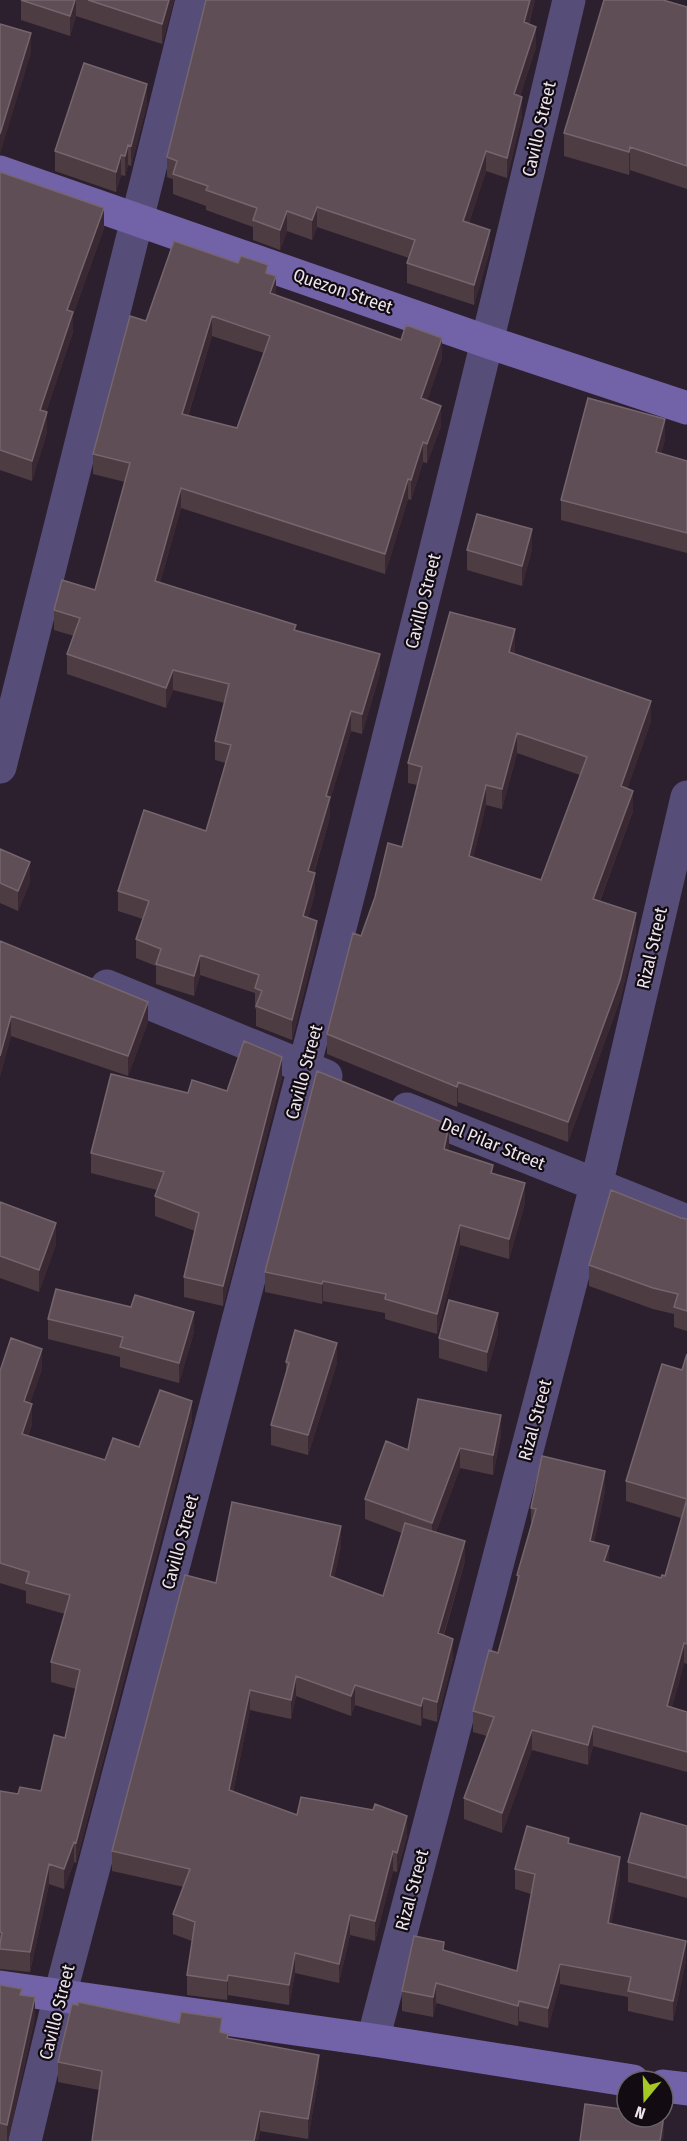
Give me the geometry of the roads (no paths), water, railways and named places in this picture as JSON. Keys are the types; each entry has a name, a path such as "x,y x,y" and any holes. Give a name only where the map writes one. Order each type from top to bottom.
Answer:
{"street":[{"path":"0,767 192,0"},
{"name":"Cavillo Street","path":"25,2141 60,1995 306,1067 488,342 569,0"},
{"name":"Quezon Street","path":"0,172 488,342 687,408"},
{"name":"Rizal Street","path":"373,2040 596,1186 687,797"},
{"path":"76,974 349,1085"},
{"name":"Del Pilar Street","path":"381,1098 687,1221"},
{"path":"0,1987 373,2040 615,2078"}]}
